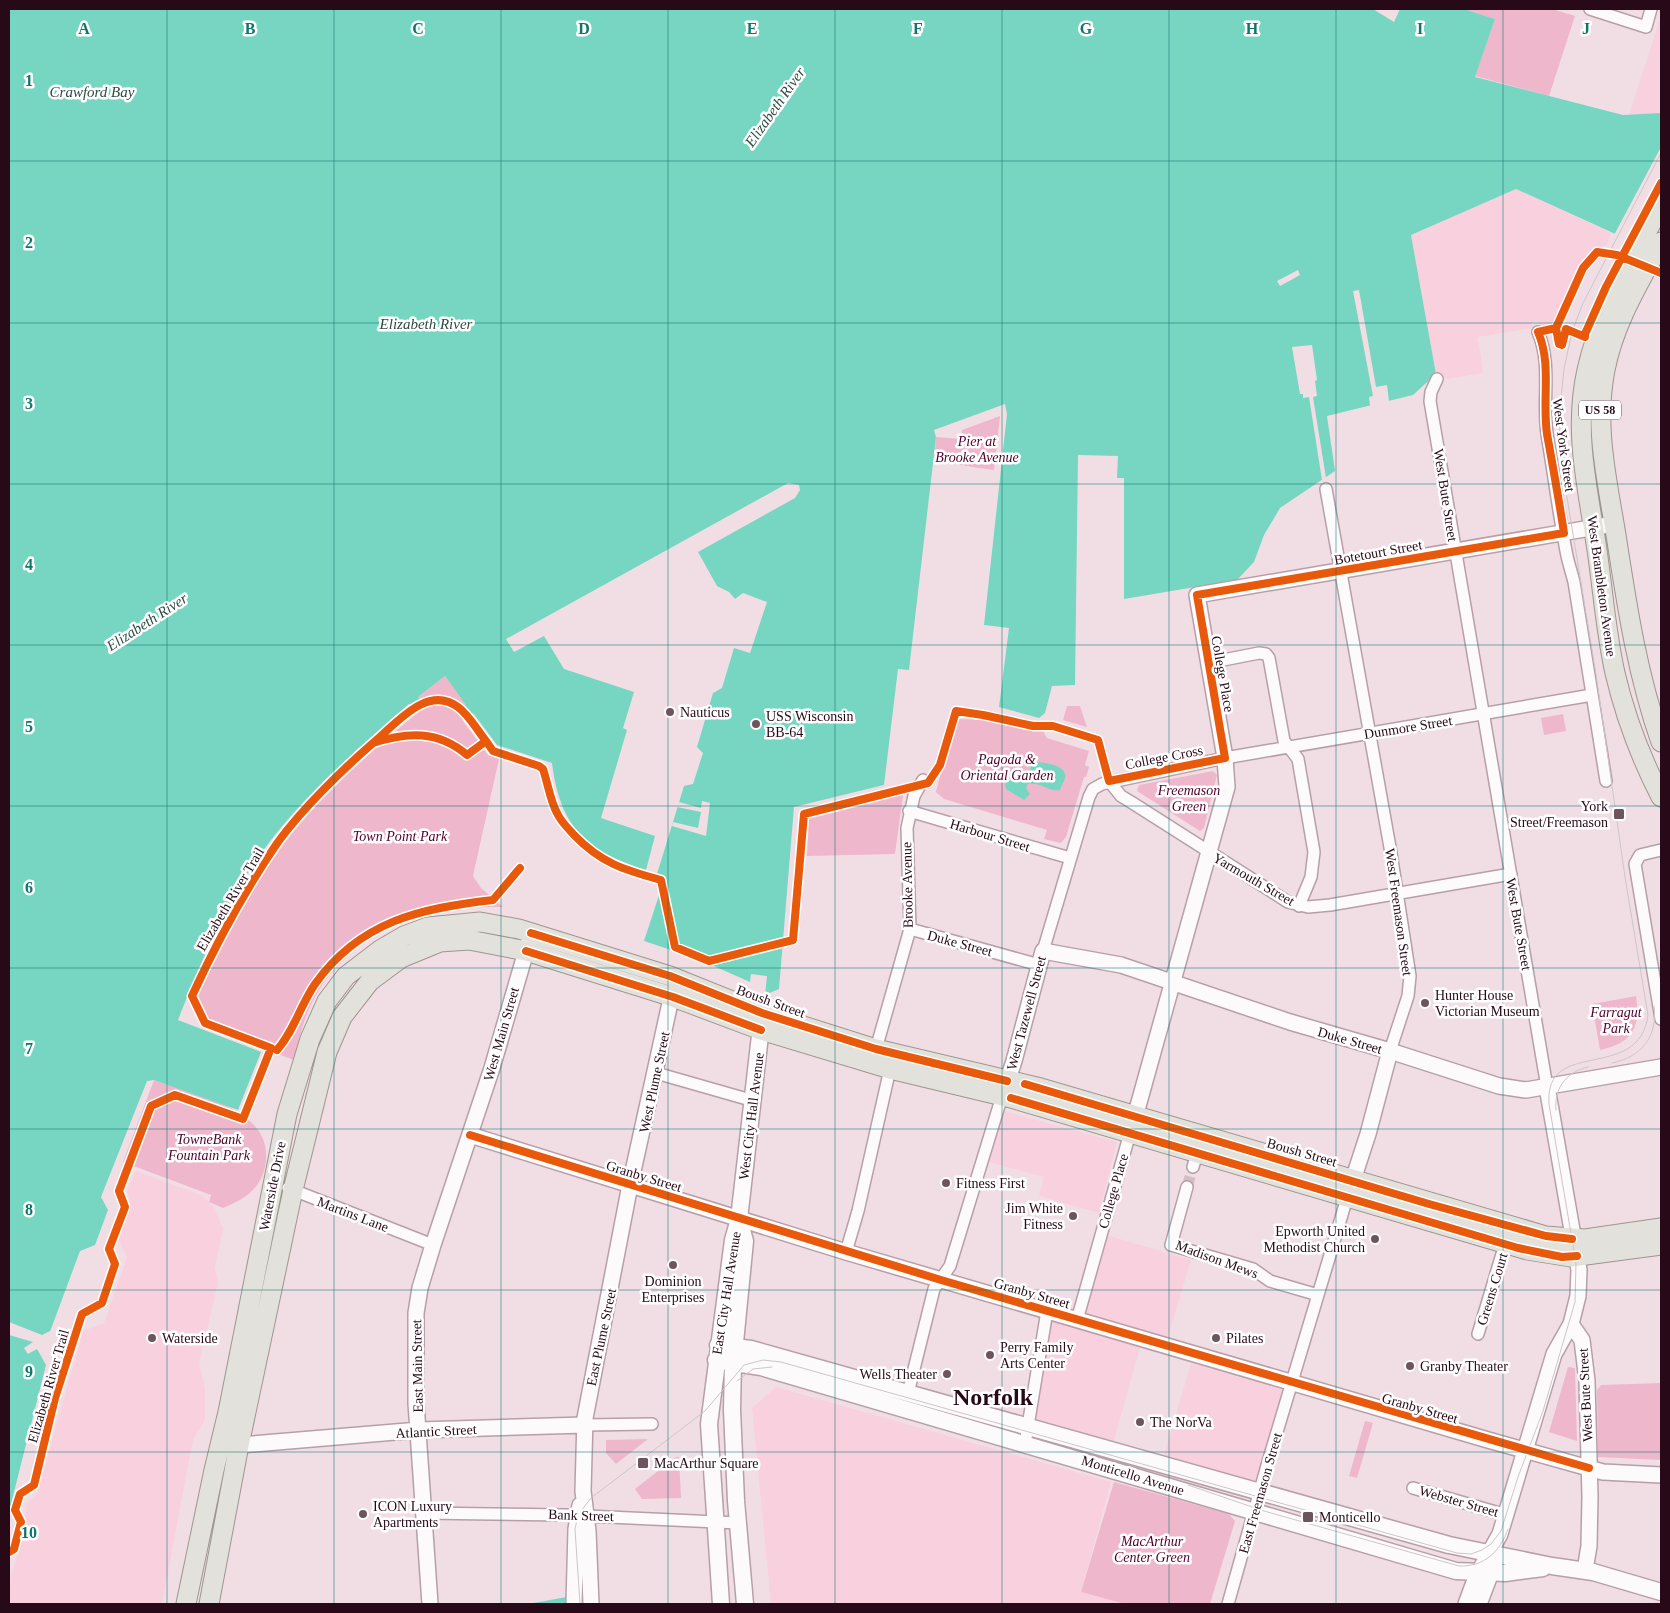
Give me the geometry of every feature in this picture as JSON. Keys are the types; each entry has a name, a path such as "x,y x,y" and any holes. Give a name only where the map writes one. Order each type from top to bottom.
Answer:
{"main road":[{"name":"West Brambleton Avenue","path":"1661,205 1623,296 1589,358 1580,412 1581,452 1616,679 1636,741 1661,797"},
{"name":"West Brambleton Avenue","path":"1661,242 1623,296 1609,355 1600,406 1602,450 1637,662 1661,742"},
{"name":"Waterside Drive","path":"186,1604 220,1447 287,1114 310,1039 327,1001 346,976 380,950 404,936 428,927 480,922 529,942"},
{"name":"Waterside Drive","path":"211,1603 239,1445 294,1190 327,1052 342,1017 370,981 401,958 440,942 469,940 529,942"},
{"name":"Boush Street","path":"529,942 681,980 762,1022 890,1070 1004,1088"},
{"name":"Boush Street","path":"529,942 672,997 762,1022 876,1049 1350,1189 1505,1244 1552,1255 1661,1228"},
{"name":"West City Hall Avenue","path":"738,1219 754,1101 762,1022"},
{"name":"Boush Street","path":"1133,1125 1195,1160 1350,1189 1546,1236 1575,1248 1661,1245"},
{"name":"East City Hall Avenue","path":"721,1604 709,1432 725,1354 733,1240 738,1219"},
{"path":"264,1225 273,1230 282,1244"},
{"name":"Monticello Avenue","path":"725,1354 751,1349 1449,1545 1552,1566 1585,1570 1661,1592"},
{"name":"East City Hall Avenue","path":"725,1354 733,1435 745,1604"},
{"name":"Monticello Avenue","path":"725,1354 761,1367 1176,1487 1254,1513 1449,1569 1505,1573 1552,1566"}],"street":[{"path":"1590,9 1646,27 1652,9"},
{"name":"West York Street","path":"1538,332 1542,342 1546,365 1547,434 1574,582 1606,781"},
{"name":"West Bute Street","path":"1437,380 1431,392 1430,401 1575,1248 1579,1288 1571,1324 1579,1335 1585,1358 1589,1468 1589,1540 1585,1570"},
{"name":"West Freemason Street","path":"1291,1383 1368,1134 1390,1051 1408,996 1410,976 1326,489"},
{"name":"Botetourt Street","path":"1197,595 1614,524"},
{"name":"College Place","path":"1077,1320 1210,853 1227,787 1225,758 1197,595"},
{"path":"1208,663 1260,653 1266,654 1284,741 1298,759 1314,852 1311,877 1299,906"},
{"name":"Dunmore Street","path":"1225,758 1592,695"},
{"name":"College Cross","path":"1109,781 1225,758"},
{"name":"Brooke Avenue","path":"876,1049 910,929 906,846 909,811 918,787 923,780"},
{"name":"Yarmouth Street","path":"1109,781 1121,796 1288,902 1299,906 1330,905 1511,874"},
{"name":"West Tazewell Street","path":"908,1393 934,1289 950,1266 1089,797 1093,789 1109,781"},
{"name":"Harbour Street","path":"909,811 1070,858"},
{"path":"1661,850 1638,856 1635,867 1661,1019"},
{"name":"Duke Street","path":"910,929 1041,958 1121,965 1290,1022 1390,1051 1499,1086 1526,1090 1661,1067"},
{"name":"West Main Street","path":"470,1136 529,942"},
{"name":"West Plume Street","path":"630,1185 672,997 681,980"},
{"path":"846,1252 858,1211 890,1070"},
{"path":"656,1073 754,1101"},
{"name":"Granby Street","path":"470,1136 846,1252 1524,1450 1603,1472 1661,1475"},
{"name":"East Main Street","path":"430,1604 419,1430 415,1341 416,1313 420,1288 433,1245 470,1136"},
{"name":"Martins Lane","path":"273,1183 433,1245"},
{"name":"East Plume Street","path":"591,1604 582,1515 584,1426 630,1185"},
{"name":"Madison Mews","path":"1187,1187 1171,1245 1253,1269 1270,1281 1318,1294"},
{"name":"Greens Court","path":"1478,1334 1505,1244"},
{"path":"1025,1444 1047,1311"},
{"path":"1466,1604 1494,1553 1554,1354 1571,1324"},
{"name":"East Freemason Street","path":"1228,1604 1291,1383"},
{"name":"Atlantic Street","path":"220,1447 419,1430 652,1424"},
{"name":"Webster Street","path":"1413,1488 1506,1515"},
{"name":"Bank Street","path":"423,1513 582,1515 738,1523"},
{"name":"East Plume Street","path":"574,1604 576,1529 582,1515"},
{"path":"1479,1604 1484,1572"}],"shaded area":[{"path":"1661,16 1661,113 1629,115"},
{"path":"1516,189 1611,233 1606,246 1595,248 1581,262 1553,324 1540,327 1539,321 1536,321 1532,322 1533,328 1478,337 1483,373 1447,379 1436,373 1411,235"},
{"path":"1003,1111 1117,1142 1099,1213 1039,1196 1044,1177 989,1162"},
{"path":"136,1171 201,1195 214,1207 223,1229 215,1267 218,1283 199,1363 205,1389 205,1420 193,1440 162,1604 9,1604 9,1581 24,1536 26,1505 37,1493 83,1331 104,1323 127,1257 119,1241 130,1204 127,1190"},
{"path":"1103,1234 1191,1260 1163,1353 1140,1347 1112,1448 1034,1425 1050,1320 1078,1329"},
{"path":"1191,1363 1283,1390 1256,1486 1163,1459"},
{"path":"776,1387 1111,1482 1081,1592 1125,1604 771,1604 752,1408"}],"green space":[{"path":"1464,9 1552,9 1575,16 1549,96 1475,76 1495,19"},
{"name":"Pier at Brooke Avenue","path":"1000,416 994,470 934,460 936,437 961,439 962,430"},
{"name":"Town Point Park","path":"445,676 467,705 457,713 488,755 499,759 473,876 481,888 503,907 482,907 430,913 386,929 354,950 340,963 317,993 304,1021 294,1060 275,1053 278,1045 206,1018 197,999 234,922 267,867 295,830 329,792 386,739 425,707 418,697"},
{"path":"1067,706 1080,706 1087,727 1063,720"},
{"name":"Pagoda & Oriental Garden","path":"995,712 1039,724 1047,738 1089,751 1085,765 1089,767 1086,777 1084,777 1066,837 1061,843 1044,839 1047,830 944,799 936,792 955,719 994,720"},
{"path":"1563,714 1566,731 1544,735 1541,718"},
{"name":"Freemason Green","path":"1213,771 1217,775 1204,828 1200,831 1137,791 1139,785"},
{"path":"903,795 895,854 807,856 809,819"},
{"name":"Farragut Park","path":"1636,996 1637,1017 1632,1032 1620,1043 1600,1050 1592,1004"},
{"name":"TowneBank Fountain Park","path":"154,1080 229,1107 246,1118 258,1131 265,1147 265,1167 263,1175 255,1188 244,1198 223,1208 209,1202 211,1195 123,1162"},
{"path":"1568,1367 1575,1368 1577,1441 1549,1432"},
{"path":"1661,1383 1661,1460 1598,1457 1597,1390 1601,1385"},
{"path":"1365,1421 1373,1423 1357,1478 1349,1476"},
{"path":"648,1439 616,1464 606,1453 606,1440"},
{"path":"676,1457 679,1457 681,1498 642,1499 635,1489"},
{"name":"MacArthur Center Green","path":"1114,1482 1229,1514 1235,1521 1210,1604 1125,1604 1081,1592"}],"water":[{"name":"Elizabeth River","path":"9,9 1373,9 1394,22 1400,9 1464,9 1495,19 1475,77 1623,115 1661,113 1661,269 1633,242 1516,189 1411,235 1436,374 1413,395 1327,416 1335,471 1280,508 1264,535 1254,562 1237,580 1124,599 1124,478 1117,478 1118,456 1078,455 1075,685 1052,686 1045,713 1039,718 999,707 1009,628 984,625 1007,414 1005,404 934,430 936,437 909,670 898,669 884,785 794,807 779,989 765,995 767,976 751,974 750,982 698,959 644,941 665,877 657,874 684,786 693,784 703,753 697,747 713,693 722,688 734,648 750,653 767,602 743,593 735,599 729,592 717,586 698,552 795,498 800,490 799,485 788,483 506,639 514,652 544,636 564,669 634,692 623,728 627,730 601,818 655,836 646,870 625,863 592,845 569,820 556,785 552,763 497,745 473,713 463,720 457,713 466,705 445,676 418,697 425,707 417,713 409,704 339,766 290,817 259,856 220,924 178,1020 261,1052 238,1110 154,1080 147,1081 101,1197 108,1210 95,1245 80,1251 41,1356 46,1365 9,1512"},
{"path":"1035,762 1054,765 1063,770 1065,778 1060,790 1052,790 1037,784 1028,784 1026,788 1030,794 1024,800 1006,789 1005,784 1011,777 1016,782 1024,781 1021,771 1030,771 1031,765"},
{"path":"572,1596 571,1604 528,1604"}],"pier":[{"path":"1661,147 1661,175 1626,242 1613,237"},
{"path":"1661,179 1661,265 1659,270 1632,244 1627,242"},
{"path":"1298,270 1300,275 1280,286 1277,281"},
{"path":"1359,290 1376,387 1387,385 1389,402 1370,406 1369,397 1373,396 1353,291"},
{"path":"1312,345 1317,380 1315,381 1317,396 1313,397 1326,478 1322,480 1309,397 1303,398 1303,394 1300,394 1292,347"},
{"path":"702,801 710,803 706,836 672,826 673,822 698,828 701,812 677,807 679,802 701,808"},
{"path":"9,1322 42,1335 52,1330 41,1356 37,1349 28,1354 24,1348 33,1342 9,1335"}],"tunnel":[{"path":"1187,1187 1193,1167"}],"tram line":[{"path":"580,1604 575,1529 578,1515 591,1498 705,1411 744,1365 763,1360 781,1362 1457,1553 1471,1554 1482,1550 1491,1544 1501,1531 1518,1477 1543,1411 1575,1302 1576,1263 1549,1104 1551,1083 1561,1071 1576,1064 1611,1056 1628,1048 1641,1036 1648,1015 1562,467 1559,418 1564,369 1572,332 1583,303 1661,153"},
{"path":"1612,1063 1632,1056 1646,1044 1653,1027 1655,1017 1654,1006"},
{"path":"1556,1110 1557,1095 1563,1082 1573,1073 1588,1067"},
{"path":"737,1381 753,1369 772,1367"},
{"path":"1188,1485 1264,1511 1459,1566 1476,1564 1490,1556 1496,1551 1508,1529"}],"cycle path":[{"path":"486,741 462,710 446,701 435,700 413,709 373,743 410,735 433,737 445,741 467,755 486,741 493,751 539,766 543,769 555,808 565,825 584,845 604,859 624,869 661,880 675,947 709,961 793,940 804,814 928,783 940,765 956,711 1033,726 1053,726 1098,740 1109,781 1225,758 1197,595 1564,533 1547,434 1545,357 1538,332 1556,328 1559,344 1562,345 1566,329 1585,337 1606,287 1661,183"},
{"path":"1556,328 1583,268 1597,252 1617,255 1661,273"},
{"name":"Elizabeth River Trail","path":"9,1552 14,1549 21,1522 15,1510 20,1494 34,1485 55,1398 82,1314 102,1303 115,1264 109,1249 125,1207 119,1191 151,1106 175,1095 243,1119 271,1048 205,1023 192,996 232,917 278,842 323,790 373,743"},
{"path":"277,1050 288,1035 315,984 352,945 394,921 417,913 493,900 520,868"},
{"path":"531,933 670,976 762,1013 876,1049 1007,1081"},
{"path":"526,951 673,997 761,1030"},
{"path":"1025,1084 1429,1204 1546,1236 1572,1239"},
{"path":"1011,1098 1518,1248 1562,1257 1577,1256"},
{"path":"470,1135 941,1280 1589,1468"}],"place":[{"name":"Nauticus","path":"670,712"},
{"name":"USS Wisconsin BB-64","path":"756,724"},
{"name":"York Street/Freemason","path":"1619,814"},
{"name":"Hunter House Victorian Museum","path":"1425,1003"},
{"name":"Fitness First","path":"946,1183"},
{"name":"Jim White Fitness","path":"1073,1216"},
{"name":"Epworth United Methodist Church","path":"1375,1239"},
{"name":"Dominion Enterprises","path":"673,1265"},
{"name":"Waterside","path":"152,1338"},
{"name":"Pilates","path":"1216,1338"},
{"name":"Perry Family Arts Center","path":"990,1355"},
{"name":"Granby Theater","path":"1410,1366"},
{"name":"Wells Theater","path":"947,1374"},
{"name":"The NorVa","path":"1140,1422"},
{"name":"MacArthur Square","path":"643,1463"},
{"name":"ICON Luxury Apartments","path":"363,1514"},
{"name":"Monticello","path":"1308,1517"}],"district":[{"name":"Norfolk","path":"993,1397"}],"water label":[{"name":"Crawford Bay","path":"92,92"}]}
